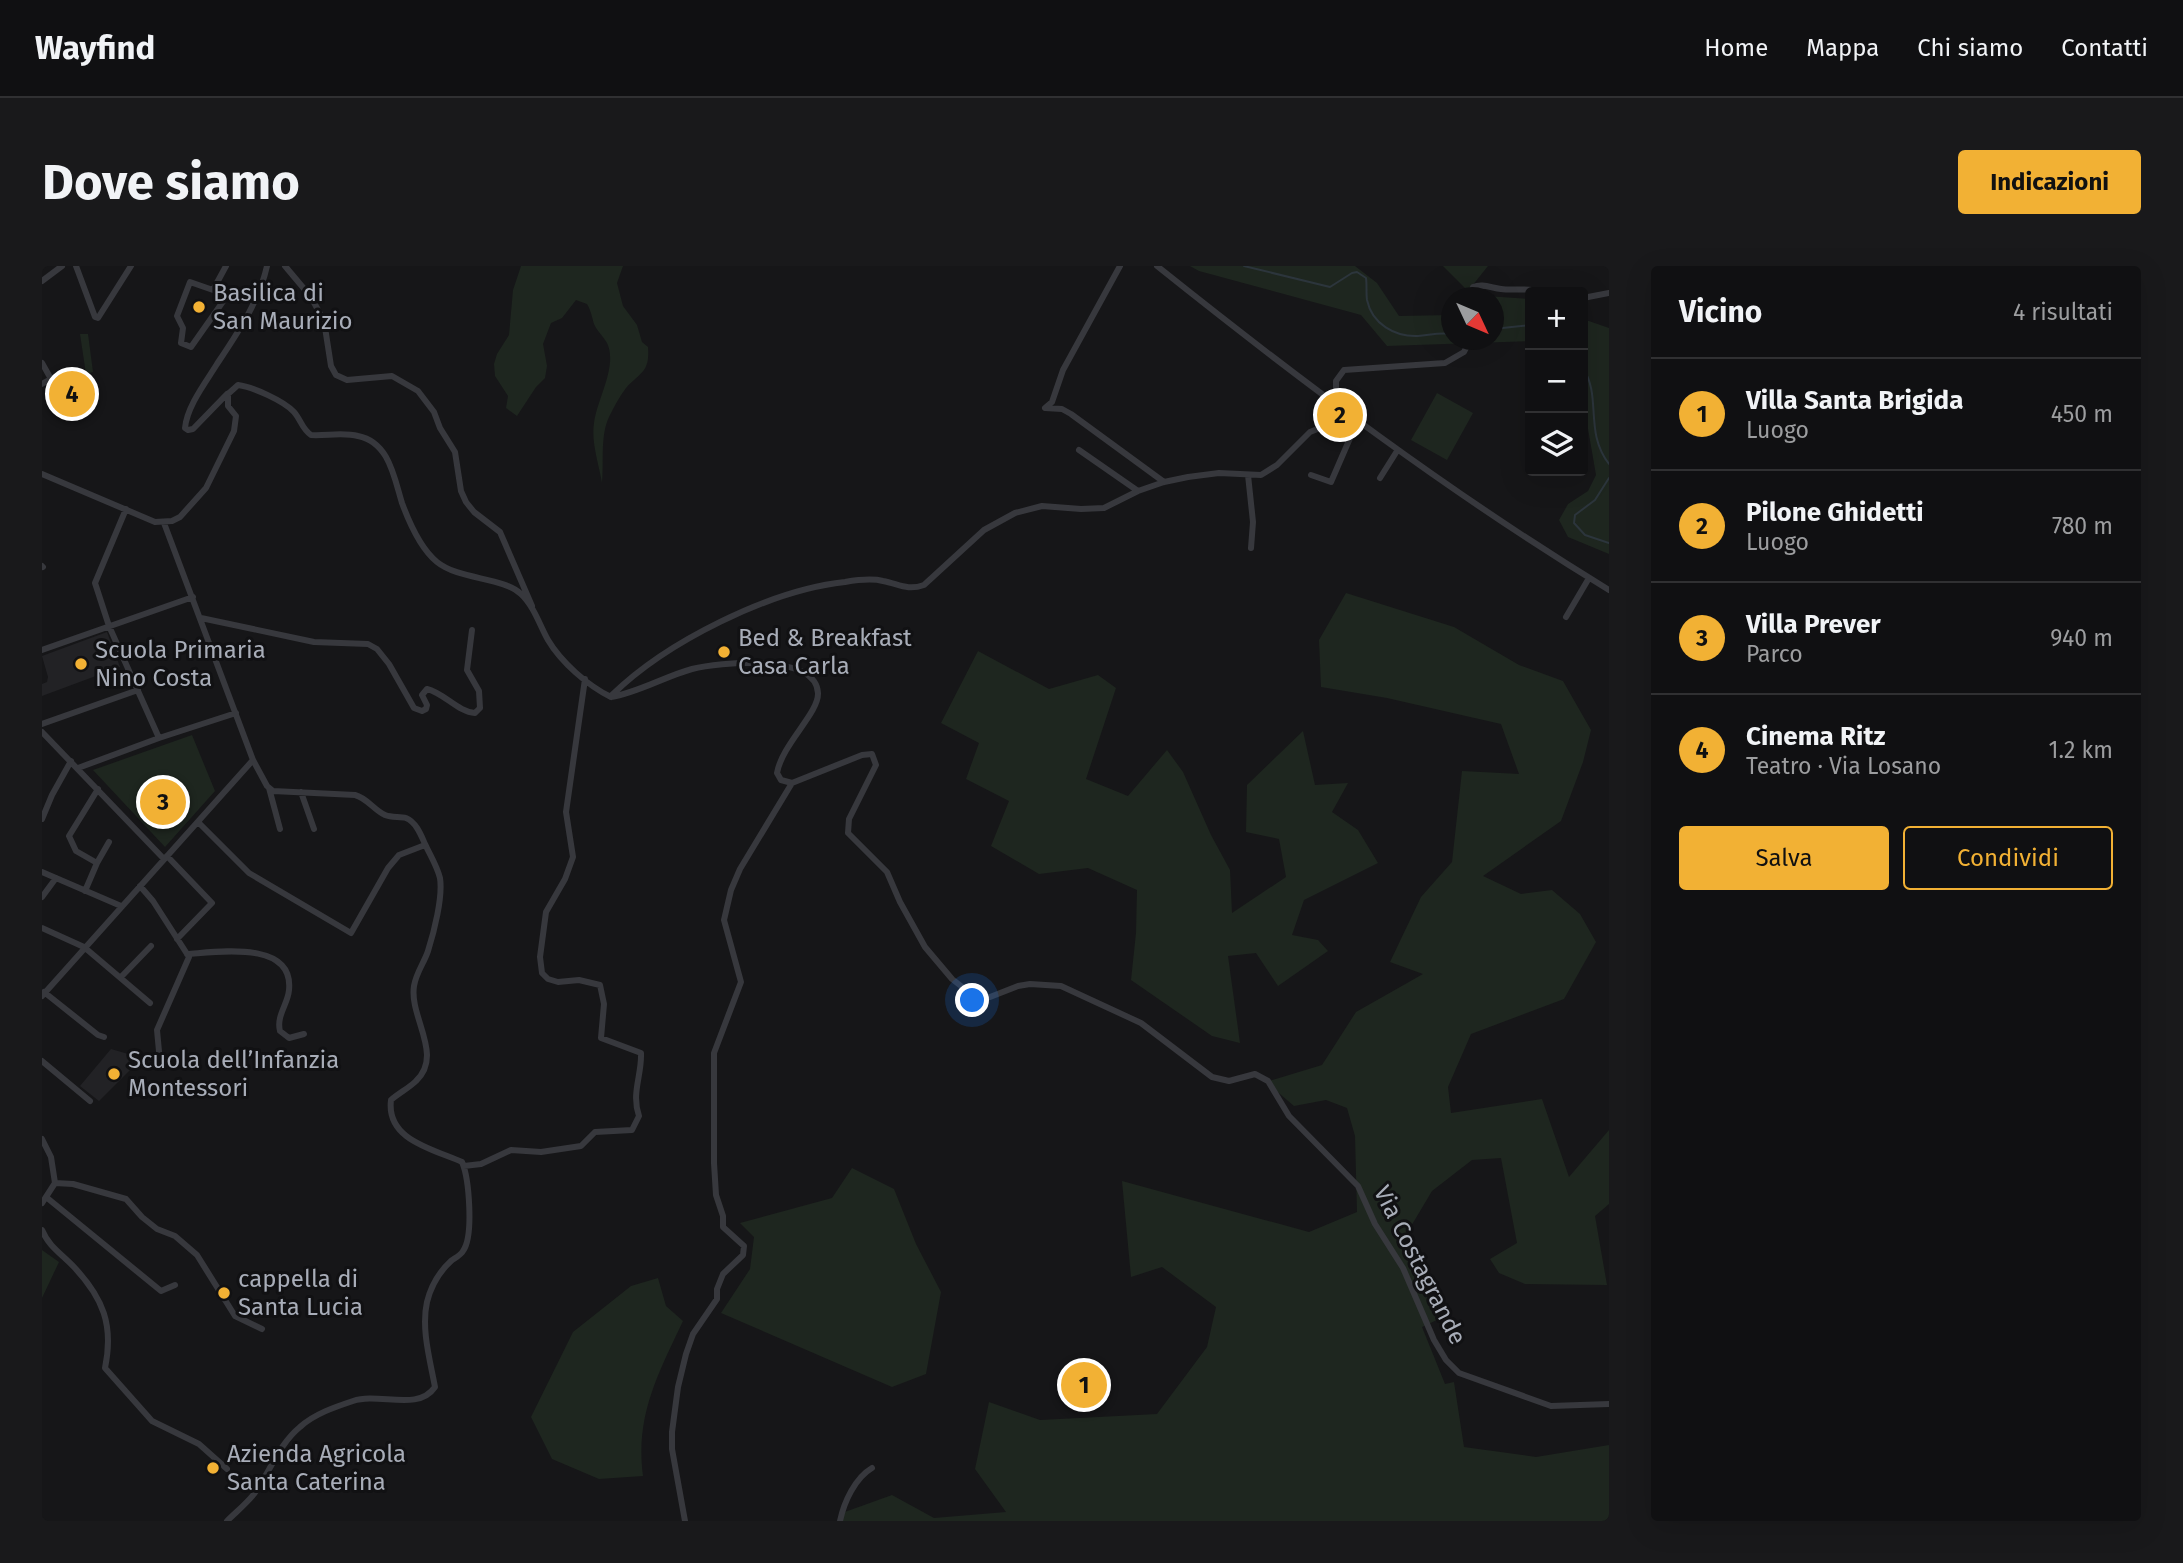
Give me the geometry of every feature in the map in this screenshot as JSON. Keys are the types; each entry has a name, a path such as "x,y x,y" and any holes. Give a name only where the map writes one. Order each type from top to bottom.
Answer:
{"street":[{"path":"42,281 62,266"},
{"path":"76,266 94,317 98,318 131,266"},
{"path":"226,266 213,290 190,282 177,316 183,328 181,343 191,347 229,293"},
{"path":"267,266 251,309 206,380 186,419 185,428 194,429 233,388 243,386 287,405 297,415 305,431 311,435 358,435 376,443 390,465 415,530 438,562 457,573 483,579 521,594 554,649 585,679 611,697 669,676 710,665 774,665 804,672 815,681 818,695 811,711 788,743 779,763 777,773 780,780 792,783 740,869 731,890 724,920 741,982 714,1053 714,1163 716,1195 723,1216 723,1227 744,1246 743,1255 723,1274 717,1289 717,1298 693,1334 678,1387 672,1432 685,1521"},
{"path":"285,266 311,297 324,321 331,366 336,374 346,380 392,376 418,391 434,412 440,428 455,452 461,491 466,502 500,533 535,614"},
{"path":"1120,266 1063,370 1052,402 1045,408 1071,414 1164,482"},
{"path":"1157,266 1397,451 1609,590"},
{"path":"1473,287 1491,287"},
{"path":"1504,289 1525,289"},
{"path":"1588,297 1609,293"},
{"path":"1336,406 1336,381 1344,370 1445,363 1465,350"},
{"path":"42,363 51,379 42,384"},
{"path":"42,474 155,522 172,521 187,512 212,478 236,423 236,416 228,406 228,394"},
{"path":"611,697 628,679 674,649 755,606 840,582 882,581 900,587 924,585 984,530 1015,513 1042,506 1104,508 1164,482 1219,473 1258,476 1266,473 1310,432 1350,416"},
{"path":"1311,474 1331,482 1357,422"},
{"path":"1079,450 1138,491"},
{"path":"1380,478 1397,451"},
{"path":"1248,475 1253,522 1251,548"},
{"path":"126,509 95,579 109,626 159,738"},
{"path":"164,523 253,760 269,788 280,830"},
{"path":"1566,617 1590,578"},
{"path":"42,650 193,597"},
{"path":"201,618 314,642 368,644 377,649 414,708 422,711 427,705 422,695 427,690 468,712 475,713 480,708 479,691 467,670 472,630"},
{"path":"464,1166 481,1164 512,1150 541,1152 581,1146 595,1132 632,1130 639,1116 635,1089 641,1053 601,1038 604,1004 600,985 579,980 558,982 548,979 542,973 541,967 545,912 565,879 573,857 566,812 585,679"},
{"path":"42,724 138,690"},
{"path":"78,768 236,713"},
{"path":"42,732 212,903 177,939"},
{"path":"42,743 51,743"},
{"name":"Via Costagrande","path":"792,783 862,755 873,754 876,765 849,819 848,832 887,872 918,936 965,992 982,999 1030,984 1061,986 1141,1023 1212,1077 1229,1081 1255,1074 1263,1077 1289,1116 1358,1186 1375,1224 1403,1268 1434,1340 1446,1360 1459,1373 1551,1406 1609,1404"},
{"path":"104,1037 43,993 253,760"},
{"path":"42,819 52,794 71,761"},
{"path":"227,1521 250,1499 293,1432 310,1419 356,1400 422,1399 430,1394 435,1387 425,1327 427,1302 435,1279 463,1251 469,1238 471,1223 462,1162 409,1139 393,1123 389,1112 391,1100 416,1081 425,1070 428,1057 414,1006 414,985 427,953 437,914 440,882 437,869 417,829 407,818 387,816 360,796 273,791 269,788"},
{"path":"97,863 76,851 69,836 98,789"},
{"path":"301,792 314,829"},
{"path":"198,822 249,873 351,933 388,868 399,855 425,845"},
{"path":"85,891 110,842"},
{"path":"42,872 121,906"},
{"path":"42,897 56,878"},
{"path":"140,886 153,901 189,957 157,1030 160,1062"},
{"path":"42,928 84,947 150,1003"},
{"path":"121,977 151,946"},
{"path":"187,954 255,952 281,963 289,976 289,986 278,1024 280,1031 289,1038 304,1034"},
{"path":"42,1061 90,1101"},
{"path":"42,1139 51,1157 55,1183 44,1200 161,1291 175,1285"},
{"path":"55,1183 73,1184 126,1199 142,1217 175,1237 197,1255 235,1317 262,1329"},
{"path":"42,1230 47,1242 74,1266 100,1299 108,1335 105,1368 152,1422 199,1444 226,1469"},
{"path":"840,1521 851,1492 864,1473 873,1468"}],"shaded area":[{"path":"521,266 623,266 617,283 623,306 637,325 642,342 648,347 648,362 623,391 606,424 602,483 593,431 609,372 610,352 594,324 587,304 576,300 562,318 551,323 543,344 547,366 545,378 517,416 506,408 508,396 495,376 494,364 509,335 513,290"},
{"path":"1190,266 1355,266 1377,283 1399,316 1441,315 1441,344 1387,346 1361,315 1199,271"},
{"path":"1443,266 1488,266 1471,287 1464,287"},
{"path":"1504,297 1525,299 1525,341 1504,342"},
{"path":"1588,321 1609,328 1609,554 1568,537 1559,520 1568,504 1588,491 1596,475 1588,429"},
{"path":"80,334 88,334 93,372 86,374"},
{"path":"1437,393 1473,413 1447,460 1411,440"},
{"path":"1346,593 1454,627 1519,665 1563,681 1591,730 1583,762 1561,821 1483,876 1521,894 1552,890 1580,914 1596,942 1564,999 1471,1034 1448,1087 1451,1113 1542,1099 1569,1177 1609,1130 1609,1204 1595,1216 1607,1285 1525,1284 1499,1273 1490,1259 1517,1243 1501,1158 1472,1160 1432,1191 1407,1233 1403,1246 1441,1318 1422,1327 1445,1384 1454,1382 1464,1447 1536,1457 1609,1445 1609,1521 840,1521 842,1513 892,1495 934,1518 1006,1512 975,1469 989,1402 1040,1420 1157,1414 1207,1347 1216,1307 1162,1267 1131,1277 1122,1181 1309,1232 1357,1212 1355,1136 1347,1108 1326,1100 1294,1106 1266,1082 1322,1065 1356,1012 1423,974 1390,962 1421,897 1452,862 1462,771 1519,774 1501,724 1387,698 1321,687 1319,640"},
{"name":"Scuola Primaria Nino Costa","path":"107,632 120,667 42,696 42,684 47,682 48,677 42,656"},
{"path":"978,651 1049,689 1098,675 1116,688 1086,779 1128,796 1167,750 1183,772 1230,870 1232,913 1286,877 1279,839 1246,832 1247,785 1303,731 1315,785 1348,783 1332,812 1358,830 1378,863 1304,900 1292,935 1318,940 1328,951 1278,986 1256,953 1228,956 1240,1043 1212,1036 1131,980 1137,890 1088,868 1039,874 991,846 1009,801 966,779 979,743 941,723"},
{"path":"192,735 215,791 165,847 93,770"},
{"path":"111,1049 142,1058 99,1101 80,1086"},
{"path":"852,1168 894,1189 916,1244 941,1292 926,1374 892,1387 721,1313 750,1269 754,1237 740,1223 832,1198"},
{"path":"42,1250 59,1262 42,1298"},
{"path":"658,1278 666,1306 683,1321 657,1378 646,1415 641,1454 643,1476 599,1479 552,1459 531,1417 573,1332 631,1286"}],"waterway":[{"path":"1244,266 1330,287 1357,272 1366,278 1367,300 1379,322 1393,331 1409,336 1441,333"},
{"path":"1504,328 1525,326"},
{"path":"1588,377 1597,440 1609,464"},
{"path":"1609,478 1595,500 1575,515 1574,523 1585,535 1609,543"}],"place":[{"name":"Basilica di San Maurizio","path":"199,307"},
{"name":"Cinema Ritz","path":"72,394"},
{"name":"Pilone Ghidetti","path":"1340,415"},
{"name":"Bed & Breakfast Casa Carla","path":"724,652"},
{"name":"Scuola Primaria Nino Costa","path":"81,664"},
{"name":"Villa Prever","path":"163,802"},
{"name":"Scuola dell’Infanzia Montessori","path":"114,1074"},
{"name":"cappella di Santa Lucia","path":"224,1293"},
{"name":"Villa Santa Brigida","path":"1084,1385"},
{"name":"Azienda Agricola Santa Caterina","path":"213,1468"}]}
